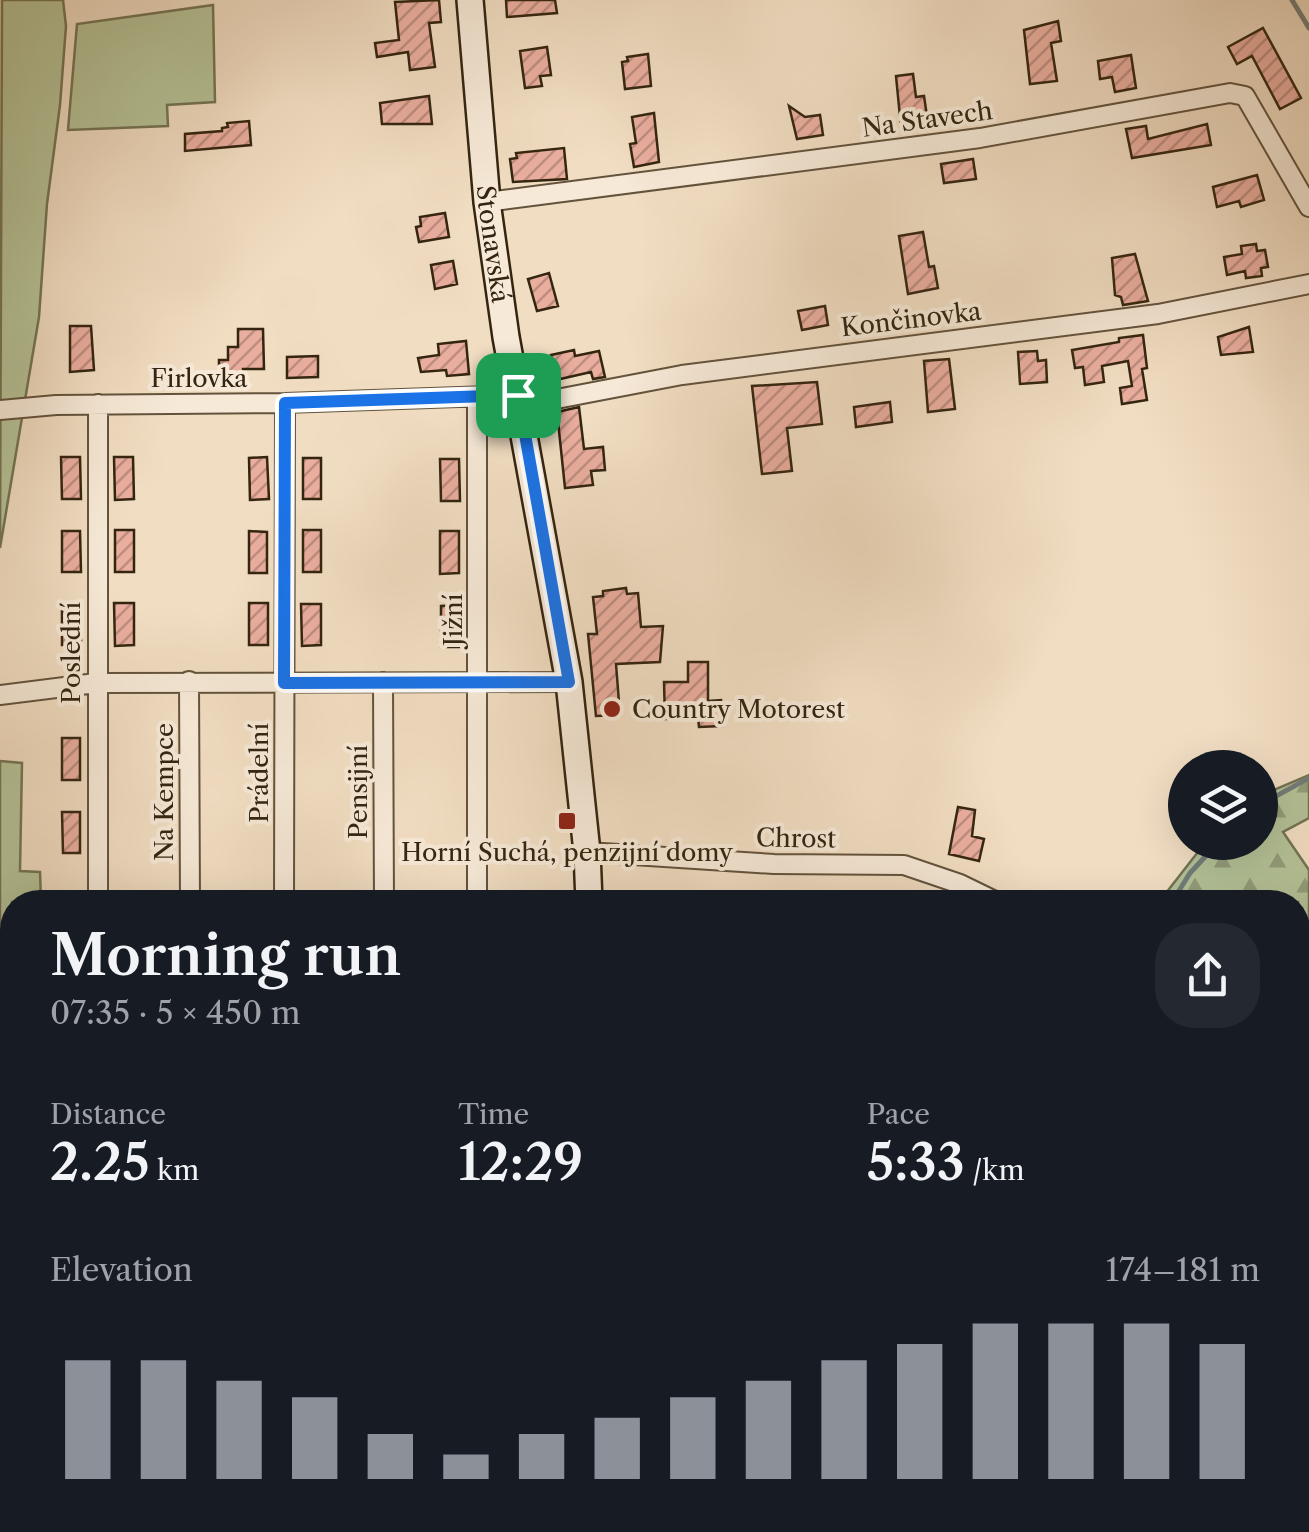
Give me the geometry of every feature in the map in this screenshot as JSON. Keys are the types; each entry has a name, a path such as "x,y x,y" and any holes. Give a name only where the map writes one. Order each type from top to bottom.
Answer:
{"main road":[{"name":"Stonavská","path":"470,0 487,202 569,682 589,890"}],"street":[{"name":"Na Stavech","path":"487,202 980,138 1230,93 1245,96 1309,207"},
{"name":"Končinovka","path":"519,400 682,375 1158,314 1309,284"},
{"name":"Jižní","path":"476,398 478,890"},
{"name":"Firlovka","path":"0,410 98,404 519,400"},
{"name":"Prádelní","path":"284,890 285,403"},
{"name":"Poslední","path":"98,404 98,890"},
{"path":"0,694 96,682 569,682"},
{"name":"Na Kempce","path":"188,682 190,890"},
{"name":"Pensijní","path":"383,682 384,890"},
{"name":"Chrost","path":"588,852 774,864 904,865 972,890"}],"green space":[{"path":"2,0 63,0 66,26 39,317 0,548"},
{"path":"213,5 215,102 167,105 168,126 68,130 77,24"},
{"path":"0,761 22,763 20,871 40,872 41,890 0,890"},
{"path":"1309,775 1309,818 1283,832 1309,870 1309,890 1168,890 1192,860 1278,860 1278,788"}],"building":[{"path":"439,0 441,22 429,23 435,67 410,70 408,52 377,57 375,43 399,40 395,2"},
{"path":"506,0 555,0 557,13 507,17"},
{"path":"1058,21 1061,41 1051,43 1057,81 1030,84 1024,30"},
{"path":"1263,28 1301,98 1280,109 1252,56 1237,64 1228,47"},
{"path":"547,47 551,75 540,76 542,86 525,88 520,51"},
{"path":"648,54 651,86 625,89 622,62 628,61 627,57"},
{"path":"1131,55 1136,88 1115,92 1112,77 1100,79 1098,61"},
{"path":"913,74 916,97 924,96 928,123 901,127 896,76"},
{"path":"429,96 432,124 382,124 380,103"},
{"path":"789,106 805,117 820,115 823,135 797,139"},
{"path":"654,113 659,162 634,167 630,144 636,143 632,117"},
{"path":"249,121 251,145 185,151 185,134 222,131 227,123"},
{"path":"1207,124 1211,145 1132,158 1126,129 1146,126 1148,139"},
{"path":"564,148 567,179 513,182 510,159 517,158 516,153"},
{"path":"973,159 976,179 944,183 941,164"},
{"path":"1257,175 1264,200 1241,207 1239,201 1217,207 1213,187"},
{"path":"445,213 449,237 419,242 416,227 421,226 420,217"},
{"path":"923,232 929,267 934,266 938,288 908,294 899,236"},
{"path":"1256,244 1257,251 1265,250 1268,267 1261,268 1262,276 1246,278 1245,271 1227,275 1224,257 1242,254 1241,246"},
{"path":"1135,254 1148,301 1123,305 1121,297 1115,295 1112,258"},
{"path":"453,261 457,284 435,289 431,265"},
{"path":"549,273 558,306 537,311 528,279"},
{"path":"825,306 828,325 802,330 798,311"},
{"path":"70,326 91,326 94,370 70,372"},
{"path":"1249,327 1253,352 1221,355 1218,337"},
{"path":"238,329 263,329 264,369 243,369 243,378 219,379 219,360 228,360 228,347 238,347"},
{"path":"1143,335 1147,368 1142,369 1147,400 1122,404 1120,388 1132,386 1128,361 1102,366 1104,382 1085,385 1083,367 1075,368 1072,350"},
{"path":"466,341 469,374 447,376 446,370 421,372 418,358 439,355 438,344"},
{"path":"574,350 575,356 599,351 605,377 593,379 591,372 556,380 551,355"},
{"path":"1037,351 1038,361 1046,360 1047,382 1020,384 1018,352"},
{"path":"318,356 318,377 287,378 287,357"},
{"path":"949,359 955,409 928,412 924,361"},
{"path":"817,382 822,424 787,428 792,471 762,474 752,386"},
{"path":"890,402 892,422 856,427 854,407"},
{"path":"579,407 584,449 603,447 605,470 591,471 593,485 565,488 557,412"},
{"path":"61,457 80,457 81,499 62,499"},
{"path":"114,457 133,457 134,499 115,500"},
{"path":"267,457 269,499 250,500 249,458"},
{"path":"303,458 321,458 321,499 303,499"},
{"path":"440,459 459,459 460,501 441,501"},
{"path":"115,530 134,530 134,572 115,572"},
{"path":"303,530 321,530 321,572 303,572"},
{"path":"62,531 80,531 81,572 62,572"},
{"path":"249,531 267,532 267,573 249,573"},
{"path":"440,531 459,531 459,573 440,574"},
{"path":"626,588 627,594 638,593 641,627 663,626 660,662 616,664 620,715 596,716 588,634 597,634 593,597 603,596 603,591"},
{"path":"62,603 81,603 81,645 62,645"},
{"path":"114,603 134,603 134,645 115,646"},
{"path":"249,603 268,603 268,645 249,645"},
{"path":"301,604 321,604 321,645 302,646"},
{"path":"458,605 459,647 441,647 441,606"},
{"path":"688,662 708,662 708,701 721,700 722,726 699,727 698,718 665,719 664,682 688,682"},
{"path":"62,738 80,738 80,780 62,780"},
{"path":"958,807 975,810 972,836 984,839 979,861 949,854"},
{"path":"62,812 80,812 80,853 63,853"}],"waterway":[{"path":"1292,0 1309,28"},
{"path":"1278,795 1309,778"},
{"path":"1179,890 1202,860"}],"place":[{"name":"Country Motorest","path":"612,709"},
{"name":"Horní Suchá, penzijní domy","path":"567,821"}],"route":[{"path":"518,395 569,682 284,683 285,403 518,395"}]}
